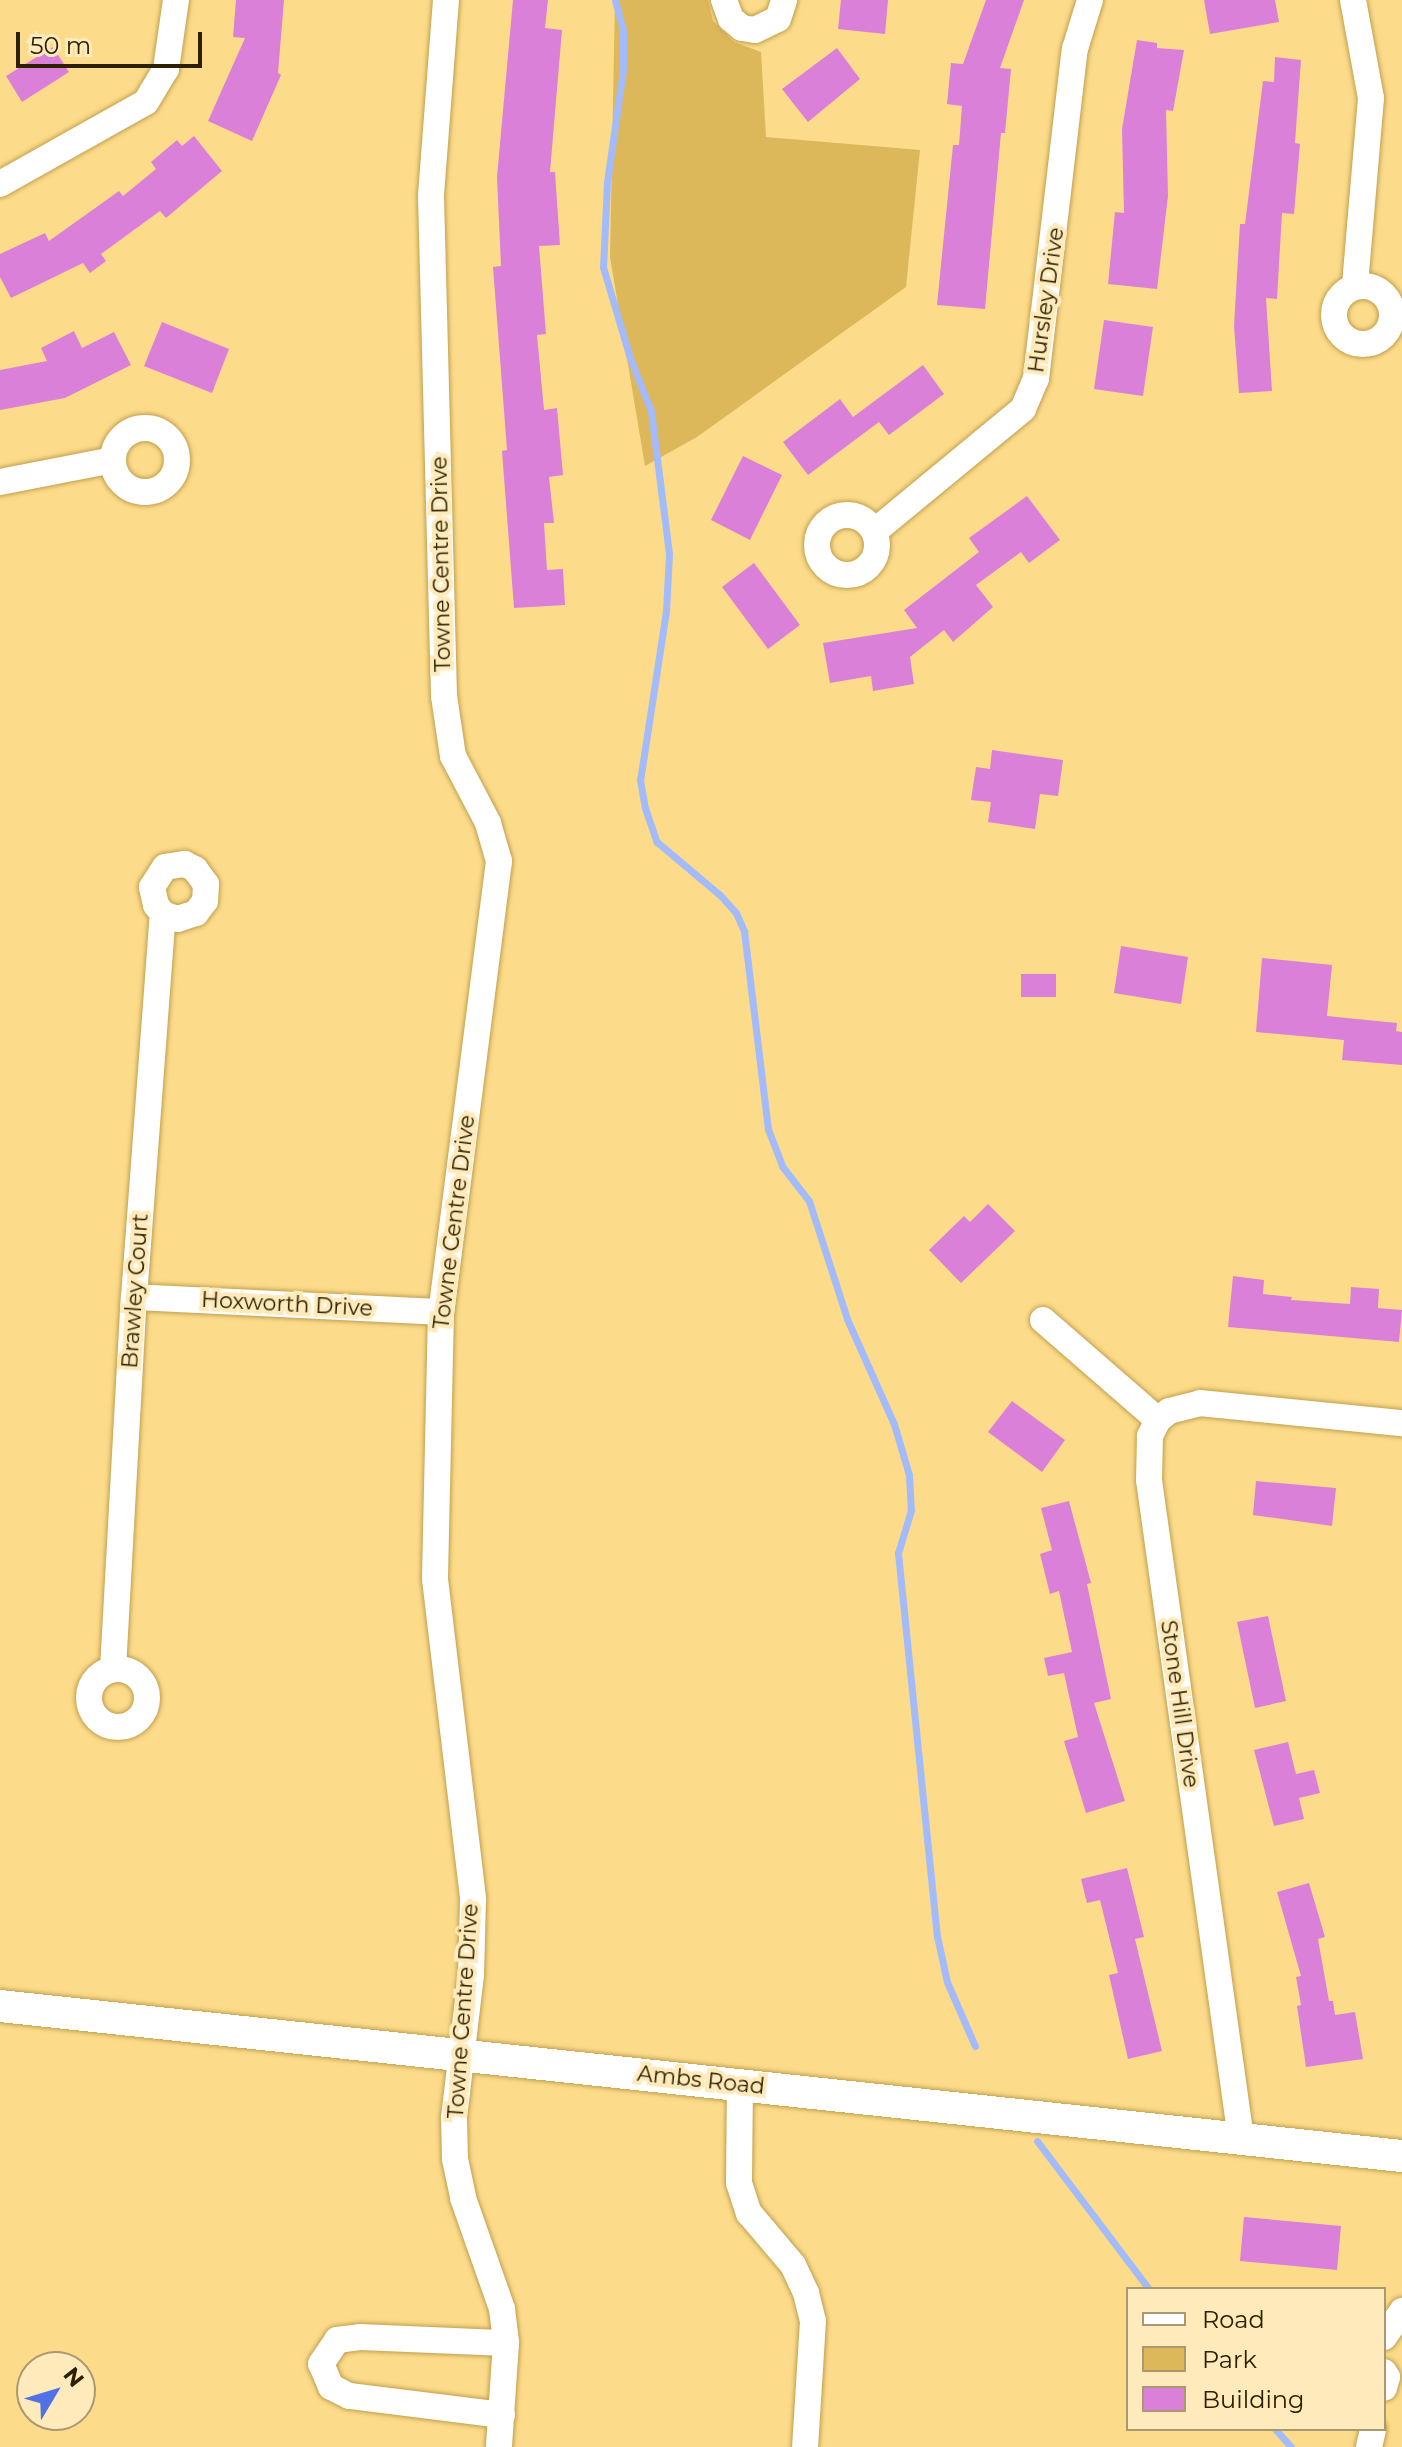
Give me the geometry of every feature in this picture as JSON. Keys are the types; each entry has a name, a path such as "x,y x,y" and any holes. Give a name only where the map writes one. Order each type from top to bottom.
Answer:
{"street":[{"path":"0,184 146,102 166,69 176,0"},
{"name":"Towne Centre Drive","path":"446,0 431,196 444,696 453,756 488,823 499,861 441,1312 435,1579 473,1900 471,1975 454,2118 455,2159 463,2198 502,2309 506,2343 499,2447"},
{"path":"724,0 731,19 742,28 755,30 766,28 778,19 784,0"},
{"name":"Hursley Drive","path":"875,531 1023,409 1036,379 1075,49 1090,0"},
{"path":"1353,0 1371,98 1355,286"},
{"path":"0,482 113,460"},
{"name":"Brawley Court","path":"113,1669 134,1297 163,914"},
{"name":"Hoxworth Drive","path":"134,1297 441,1312"},
{"path":"1043,1320 1158,1420 1169,1411 1200,1403 1402,1423"},
{"name":"Stone Hill Drive","path":"1158,1420 1150,1436 1149,1480 1241,2139"},
{"name":"Ambs Road","path":"0,2006 1402,2156"},
{"path":"740,2084 739,2183 749,2213 793,2265 806,2293 813,2321 805,2447"},
{"path":"1386,2334 1402,2311"},
{"path":"502,2415 349,2396 331,2387 321,2364 337,2340 360,2337 506,2343"}],"green space":[{"path":"615,0 708,0 713,21 734,42 761,52 766,137 920,150 906,287 697,437 645,466 610,257"}],"building":[{"path":"236,0 284,0 278,73 281,75 252,141 208,121 245,38 233,37"},
{"path":"513,0 548,0 545,28 562,30 550,172 555,172 560,245 539,246 546,334 537,335 544,410 557,408 563,475 549,477 554,523 544,523 547,570 563,569 565,605 514,608 502,451 507,450 493,267 501,266 497,177"},
{"path":"841,0 888,0 885,34 838,29"},
{"path":"986,0 1024,0 1000,68 1011,69 1005,133 1001,133 985,309 937,305 953,145 959,145 962,106 947,104 951,63 963,64"},
{"path":"1204,0 1275,0 1279,22 1210,34"},
{"path":"1137,40 1157,43 1157,48 1184,50 1173,111 1166,110 1168,196 1157,289 1108,284 1115,212 1124,213 1122,129"},
{"path":"53,47 69,72 22,102 6,76"},
{"path":"837,48 860,79 808,122 782,89"},
{"path":"1275,57 1301,60 1295,143 1300,144 1294,214 1282,213 1277,299 1266,298 1272,391 1239,393 1234,326 1240,224 1245,224 1263,81 1274,82"},
{"path":"194,136 222,171 166,218 160,211 101,254 106,261 90,273 83,263 11,298 0,277 0,254 45,233 49,241 119,191 123,196 156,169 151,162 177,140 182,146"},
{"path":"1104,320 1153,327 1143,396 1094,389"},
{"path":"162,322 229,349 212,393 144,366"},
{"path":"74,331 82,348 114,332 131,365 65,398 0,410 0,370 47,361 41,348"},
{"path":"923,365 944,394 889,435 879,422 808,475 783,442 840,399 853,417"},
{"path":"743,456 782,475 750,540 711,520"},
{"path":"1027,496 1060,540 1029,563 1021,552 976,585 993,607 953,642 944,630 910,657 914,684 873,691 871,676 830,683 823,643 917,628 904,610 979,552 969,538"},
{"path":"754,563 800,625 768,649 722,587"},
{"path":"992,750 1063,760 1058,796 1040,794 1035,829 988,822 991,802 971,800 976,767 990,769"},
{"path":"1121,946 1188,957 1181,1004 1114,993"},
{"path":"1262,958 1332,965 1327,1016 1397,1023 1396,1031 1402,1032 1402,1065 1342,1060 1344,1040 1256,1032"},
{"path":"1021,974 1056,974 1056,997 1021,997"},
{"path":"988,1204 1015,1231 961,1283 929,1250 964,1216 970,1222"},
{"path":"1233,1276 1264,1280 1263,1294 1292,1297 1291,1300 1350,1304 1351,1287 1379,1289 1378,1308 1402,1310 1399,1342 1228,1327"},
{"path":"1012,1401 1065,1440 1042,1472 988,1432"},
{"path":"1256,1481 1336,1488 1332,1526 1253,1515"},
{"path":"1069,1501 1091,1583 1087,1584 1111,1699 1094,1703 1125,1801 1086,1813 1064,1741 1078,1737 1064,1673 1048,1676 1044,1658 1072,1652 1059,1591 1050,1594 1040,1554 1052,1550 1041,1508"},
{"path":"1268,1616 1286,1701 1255,1708 1237,1622"},
{"path":"1288,1742 1296,1774 1314,1770 1320,1793 1299,1798 1304,1819 1274,1826 1254,1750"},
{"path":"1127,1868 1144,1937 1135,1939 1162,2051 1128,2059 1109,1975 1118,1973 1100,1900 1087,1903 1081,1879"},
{"path":"1309,1883 1325,1937 1318,1939 1329,2001 1333,2001 1335,2015 1355,2012 1363,2059 1306,2067 1297,2006 1301,2005 1296,1977 1301,1976 1277,1892"},
{"path":"1244,2217 1341,2226 1337,2270 1240,2261"}],"waterway":[{"path":"615,0 623,30 623,70 607,183 603,267 630,358 651,411 669,554 666,611 640,780 645,808 657,842 720,895 736,913 744,931 768,1129 782,1166 809,1201 847,1319 894,1424 909,1475 911,1510 898,1553 937,1936 947,1982 975,2046"},
{"path":"1037,2141 1147,2287"},
{"path":"1277,2431 1291,2447"}]}
